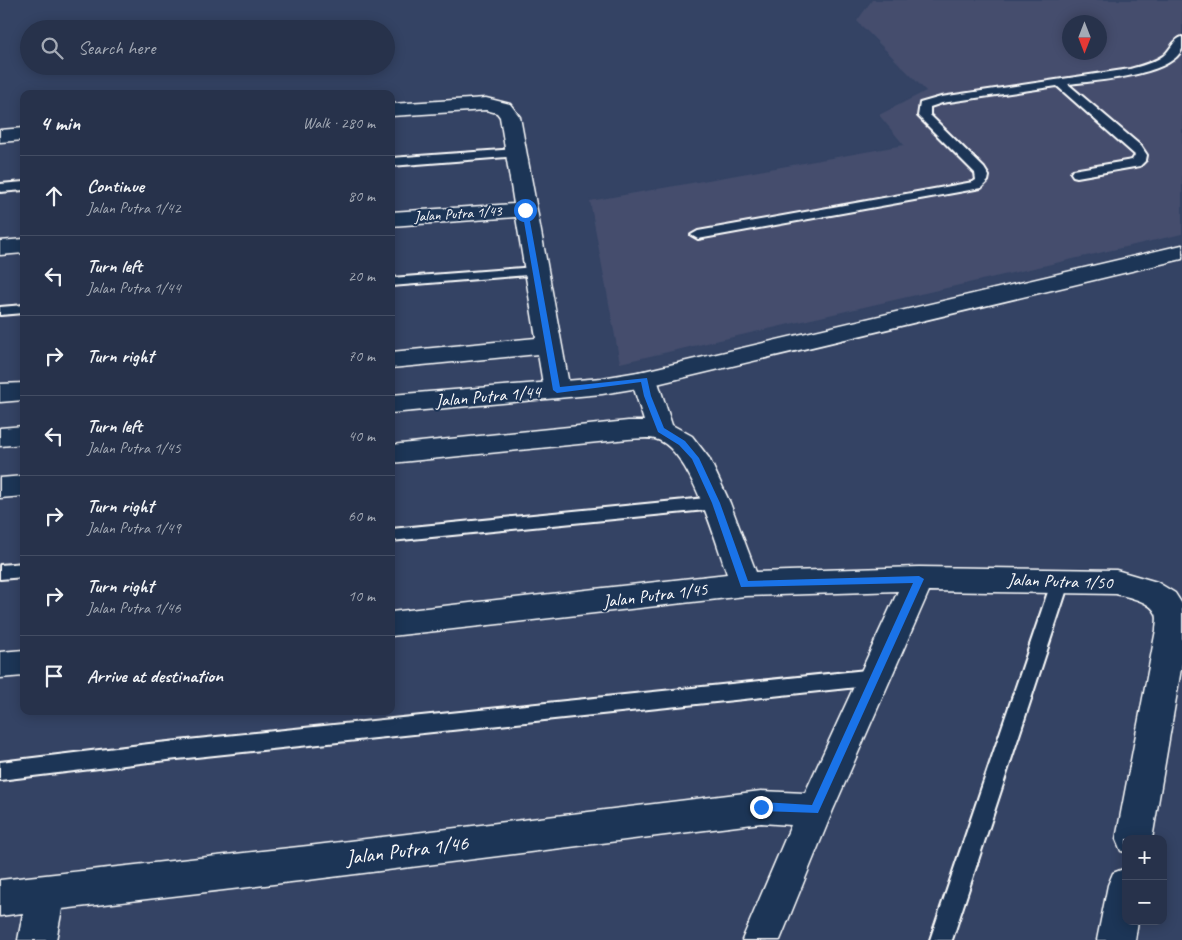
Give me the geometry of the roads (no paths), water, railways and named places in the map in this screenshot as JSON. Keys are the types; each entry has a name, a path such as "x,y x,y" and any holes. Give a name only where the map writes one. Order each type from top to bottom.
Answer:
{"street":[{"path":"395,110 486,104 500,106 508,110 557,390"},
{"path":"0,136 20,134"},
{"name":"Jalan Putra 1/43","path":"395,219 525,210"},
{"path":"0,248 20,246"},
{"name":"Jalan Putra 1/44","path":"395,404 557,390 644,379 1182,252"},
{"path":"395,360 548,345"},
{"path":"644,379 648,396 661,430"},
{"path":"0,393 20,391"},
{"path":"395,454 628,430 661,430 682,443 695,458 716,503 745,584"},
{"path":"0,437 20,435"},
{"path":"0,488 20,486"},
{"path":"761,940 815,810 919,579"},
{"name":"Jalan Putra 1/45","path":"395,624 745,584 919,579"},
{"name":"Jalan Putra 1/50","path":"919,579 1116,582 1169,596"},
{"name":"Jalan Putra 1/50","path":"1135,835 1172,630 1172,614 1164,601 1169,596"},
{"path":"0,665 20,663"},
{"name":"Jalan Putra 1/46","path":"0,898 318,862 761,807 815,810"},
{"path":"37,940 46,892"},
{"path":"1116,940 1122,908"}],"lane":[{"path":"698,235 977,184 982,181 983,176 980,171 924,116 924,105 941,100 1130,72 1155,66 1178,58 1182,40"},
{"path":"1059,82 1137,149 1141,155 1140,160 1136,163 1077,173"},
{"path":"395,162 516,153"},
{"path":"0,188 20,186"},
{"path":"395,282 536,271"},
{"path":"0,311 20,309"},
{"path":"395,535 716,503"},
{"path":"0,572 20,570"},
{"path":"941,940 1062,580"},
{"path":"0,771 168,751 876,677"}]}
